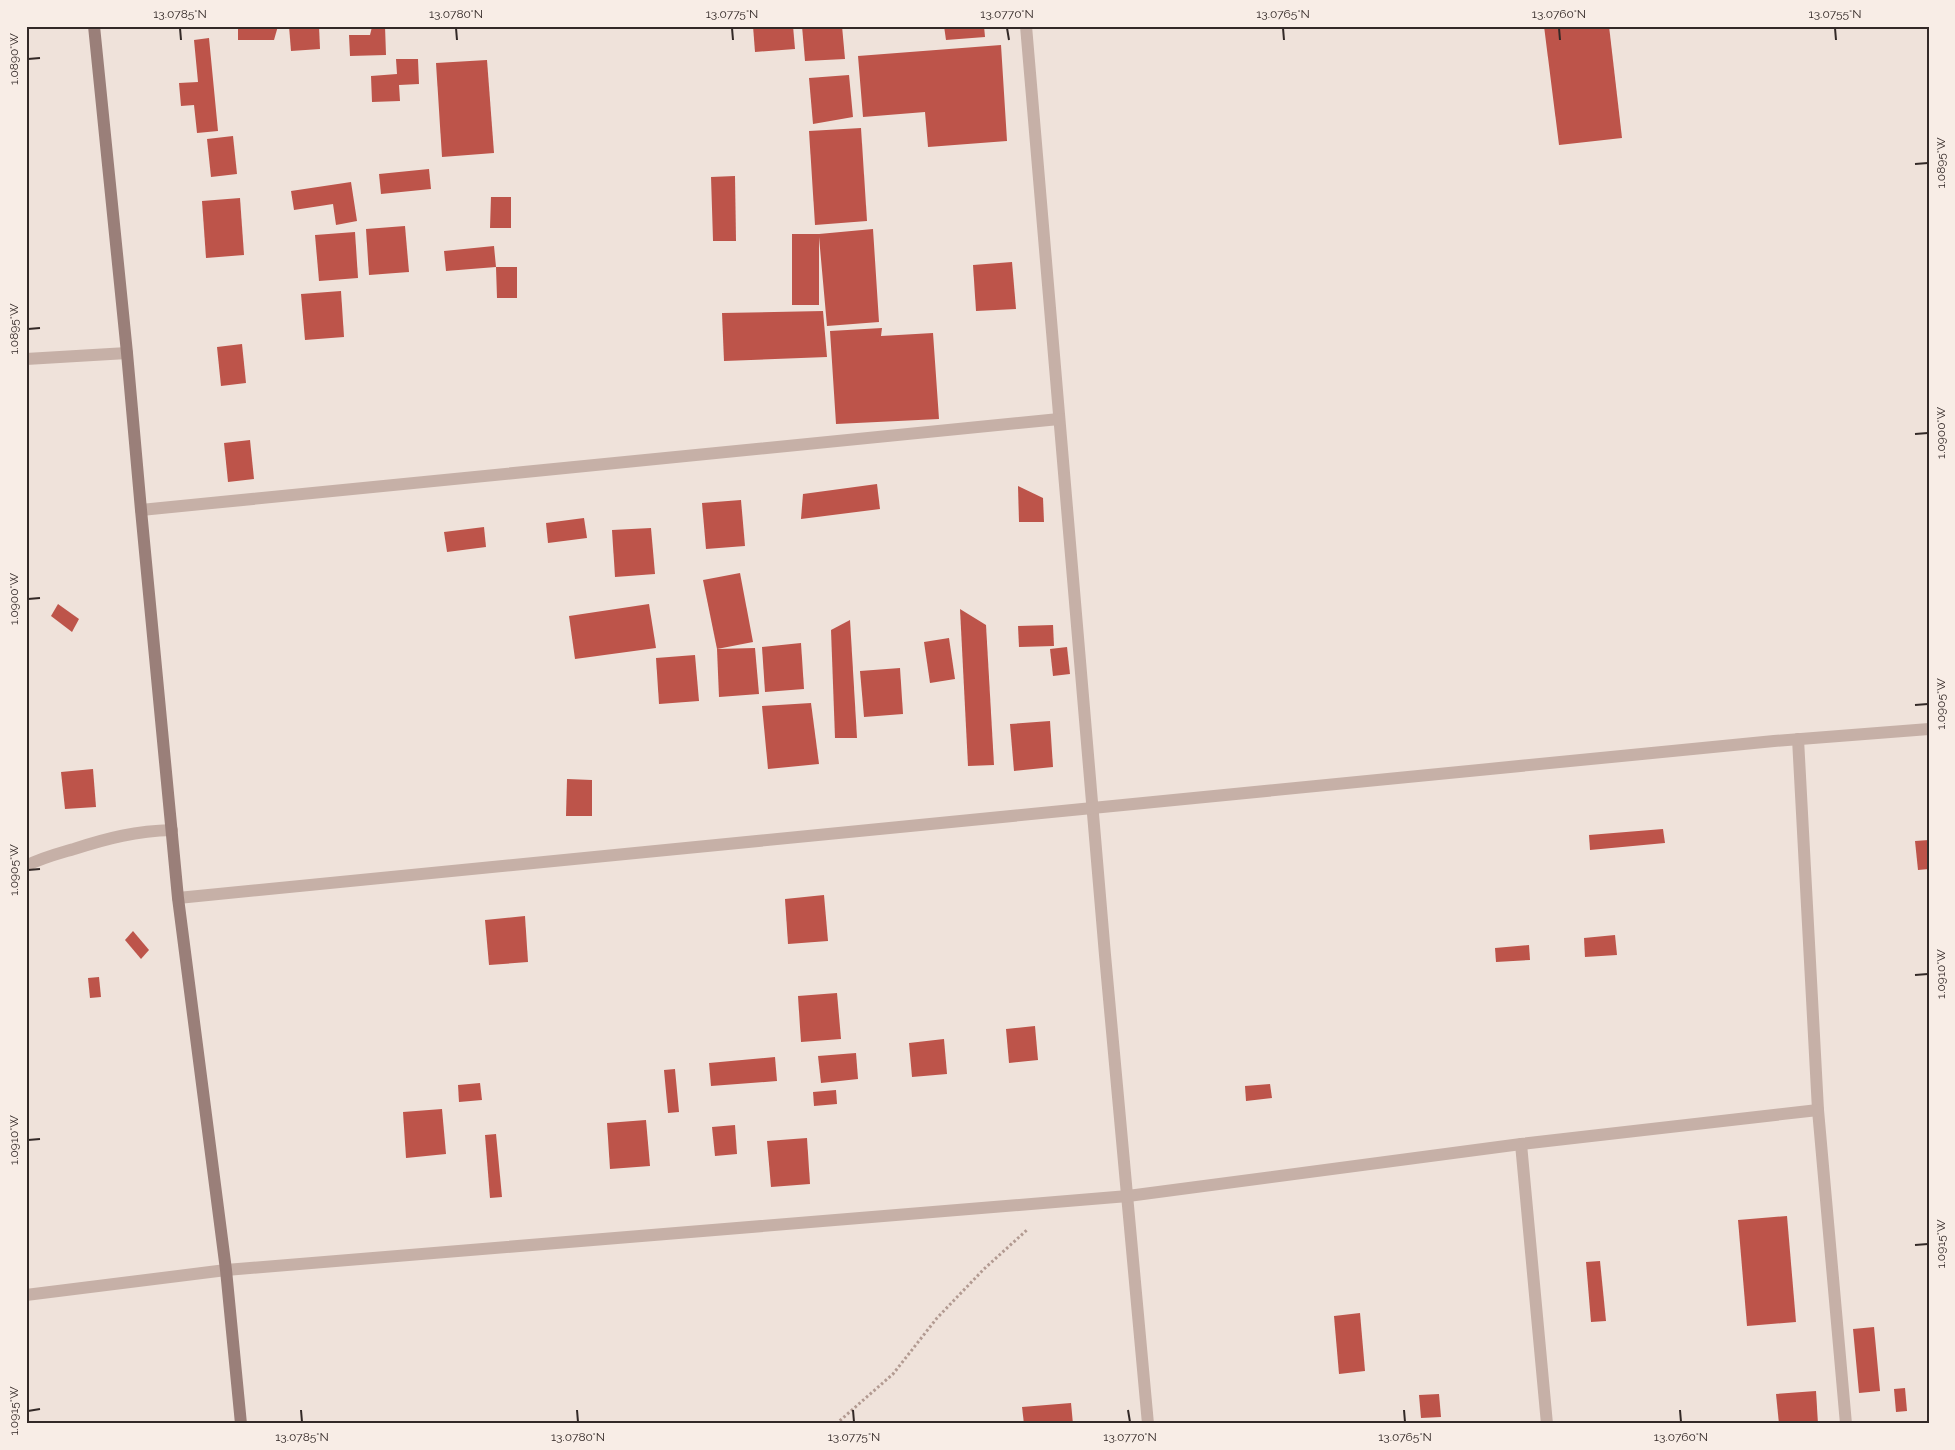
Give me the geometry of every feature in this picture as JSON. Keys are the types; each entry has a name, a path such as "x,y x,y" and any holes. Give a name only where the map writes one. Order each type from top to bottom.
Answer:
{"street":[{"path":"94,26 178,898 226,1270 241,1424"},
{"path":"1026,26 1092,808 1148,1424"},
{"path":"26,358 127,353"},
{"path":"140,510 1059,419"},
{"path":"178,898 1798,739 1929,730"},
{"path":"1798,739 1818,1110 1846,1424"},
{"path":"26,866 45,857 111,838 142,831 172,830"},
{"path":"26,1295 226,1270 1128,1196 1520,1144 1818,1110"},
{"path":"1520,1144 1547,1424"}],"path":[{"path":"836,1424 892,1374 937,1318 977,1276 1024,1231 1033,1226"}],"building":[{"path":"238,26 278,26 274,40 238,40"},
{"path":"289,26 319,26 320,49 291,51"},
{"path":"385,26 386,55 350,56 349,35 370,35 372,27"},
{"path":"753,26 793,26 795,49 755,52"},
{"path":"802,26 842,26 845,59 805,61"},
{"path":"944,26 984,26 985,37 946,40"},
{"path":"1544,26 1609,26 1622,138 1559,145"},
{"path":"209,38 218,131 197,133 194,105 181,106 179,83 198,82 194,40"},
{"path":"1001,45 1007,141 928,147 925,112 863,117 858,56"},
{"path":"396,59 418,59 419,84 399,85 400,101 372,102 371,76 397,74"},
{"path":"487,60 494,153 442,157 436,63"},
{"path":"849,75 853,117 813,124 809,78"},
{"path":"861,128 867,221 815,225 809,131"},
{"path":"233,136 237,174 211,177 207,139"},
{"path":"429,169 431,189 381,194 379,174"},
{"path":"735,176 736,241 713,241 711,177"},
{"path":"351,182 357,221 336,225 333,204 294,210 291,191"},
{"path":"491,197 511,197 511,228 490,228"},
{"path":"240,198 244,255 206,258 202,201"},
{"path":"405,226 409,272 369,275 366,229"},
{"path":"873,229 879,322 827,326 819,237 819,305 792,305 792,234 819,234"},
{"path":"355,232 358,278 319,281 315,235"},
{"path":"494,246 496,267 446,271 444,251"},
{"path":"1012,262 1016,309 976,311 973,265"},
{"path":"496,267 517,267 517,298 497,298"},
{"path":"341,291 344,337 305,340 301,294"},
{"path":"823,311 827,357 724,361 722,313"},
{"path":"882,328 881,336 933,333 939,419 836,424 830,331"},
{"path":"242,344 246,383 221,386 217,347"},
{"path":"250,440 254,479 228,482 224,443"},
{"path":"877,484 880,509 801,519 803,494"},
{"path":"1018,486 1043,498 1044,522 1019,522"},
{"path":"741,500 745,546 706,549 702,503"},
{"path":"584,518 587,538 548,543 546,523"},
{"path":"484,527 486,547 447,552 444,532"},
{"path":"651,528 655,574 615,577 612,530"},
{"path":"740,573 753,642 717,649 703,580"},
{"path":"58,604 79,619 72,632 51,616"},
{"path":"649,604 656,648 575,659 569,616"},
{"path":"960,609 986,625 994,765 968,766"},
{"path":"850,620 857,738 835,738 831,630"},
{"path":"1053,625 1054,646 1019,647 1018,626"},
{"path":"949,638 955,679 930,683 924,642"},
{"path":"801,643 804,689 765,692 762,647"},
{"path":"1067,647 1070,674 1053,676 1050,649"},
{"path":"755,648 759,694 719,697 717,649"},
{"path":"695,655 699,701 659,704 656,658"},
{"path":"900,668 903,714 864,717 860,671"},
{"path":"811,703 819,764 768,769 762,706"},
{"path":"1050,721 1053,767 1014,771 1010,724"},
{"path":"93,769 96,807 65,809 61,772"},
{"path":"567,779 592,780 592,816 566,816"},
{"path":"1663,829 1665,843 1590,850 1589,835"},
{"path":"1929,840 1929,869 1918,870 1915,841"},
{"path":"824,895 828,941 788,944 785,899"},
{"path":"525,916 528,962 489,965 485,920"},
{"path":"133,931 149,950 141,959 125,940"},
{"path":"1615,935 1617,955 1585,957 1584,938"},
{"path":"1529,945 1530,960 1496,962 1495,948"},
{"path":"99,977 101,997 90,998 88,978"},
{"path":"837,993 841,1039 801,1042 798,996"},
{"path":"1035,1026 1038,1060 1009,1063 1006,1029"},
{"path":"944,1039 947,1074 912,1077 909,1043"},
{"path":"856,1053 858,1079 821,1083 818,1056"},
{"path":"775,1057 777,1081 711,1086 709,1063"},
{"path":"675,1069 679,1112 668,1113 664,1070"},
{"path":"480,1083 482,1100 459,1102 458,1085"},
{"path":"1270,1084 1272,1098 1246,1101 1245,1086"},
{"path":"836,1090 837,1104 814,1106 813,1092"},
{"path":"442,1109 446,1154 406,1158 403,1112"},
{"path":"646,1120 650,1166 610,1169 607,1123"},
{"path":"735,1125 737,1154 715,1156 712,1127"},
{"path":"496,1134 502,1197 490,1198 485,1135"},
{"path":"807,1138 810,1184 771,1187 767,1141"},
{"path":"1787,1216 1796,1322 1747,1326 1738,1220"},
{"path":"1600,1261 1606,1321 1591,1322 1586,1262"},
{"path":"1360,1313 1365,1371 1339,1374 1334,1316"},
{"path":"1874,1327 1880,1391 1859,1393 1853,1329"},
{"path":"1905,1388 1907,1411 1896,1412 1894,1389"},
{"path":"1816,1391 1818,1424 1779,1424 1776,1394"},
{"path":"1439,1394 1441,1417 1421,1418 1419,1395"},
{"path":"1071,1403 1073,1424 1024,1424 1022,1407"}]}
